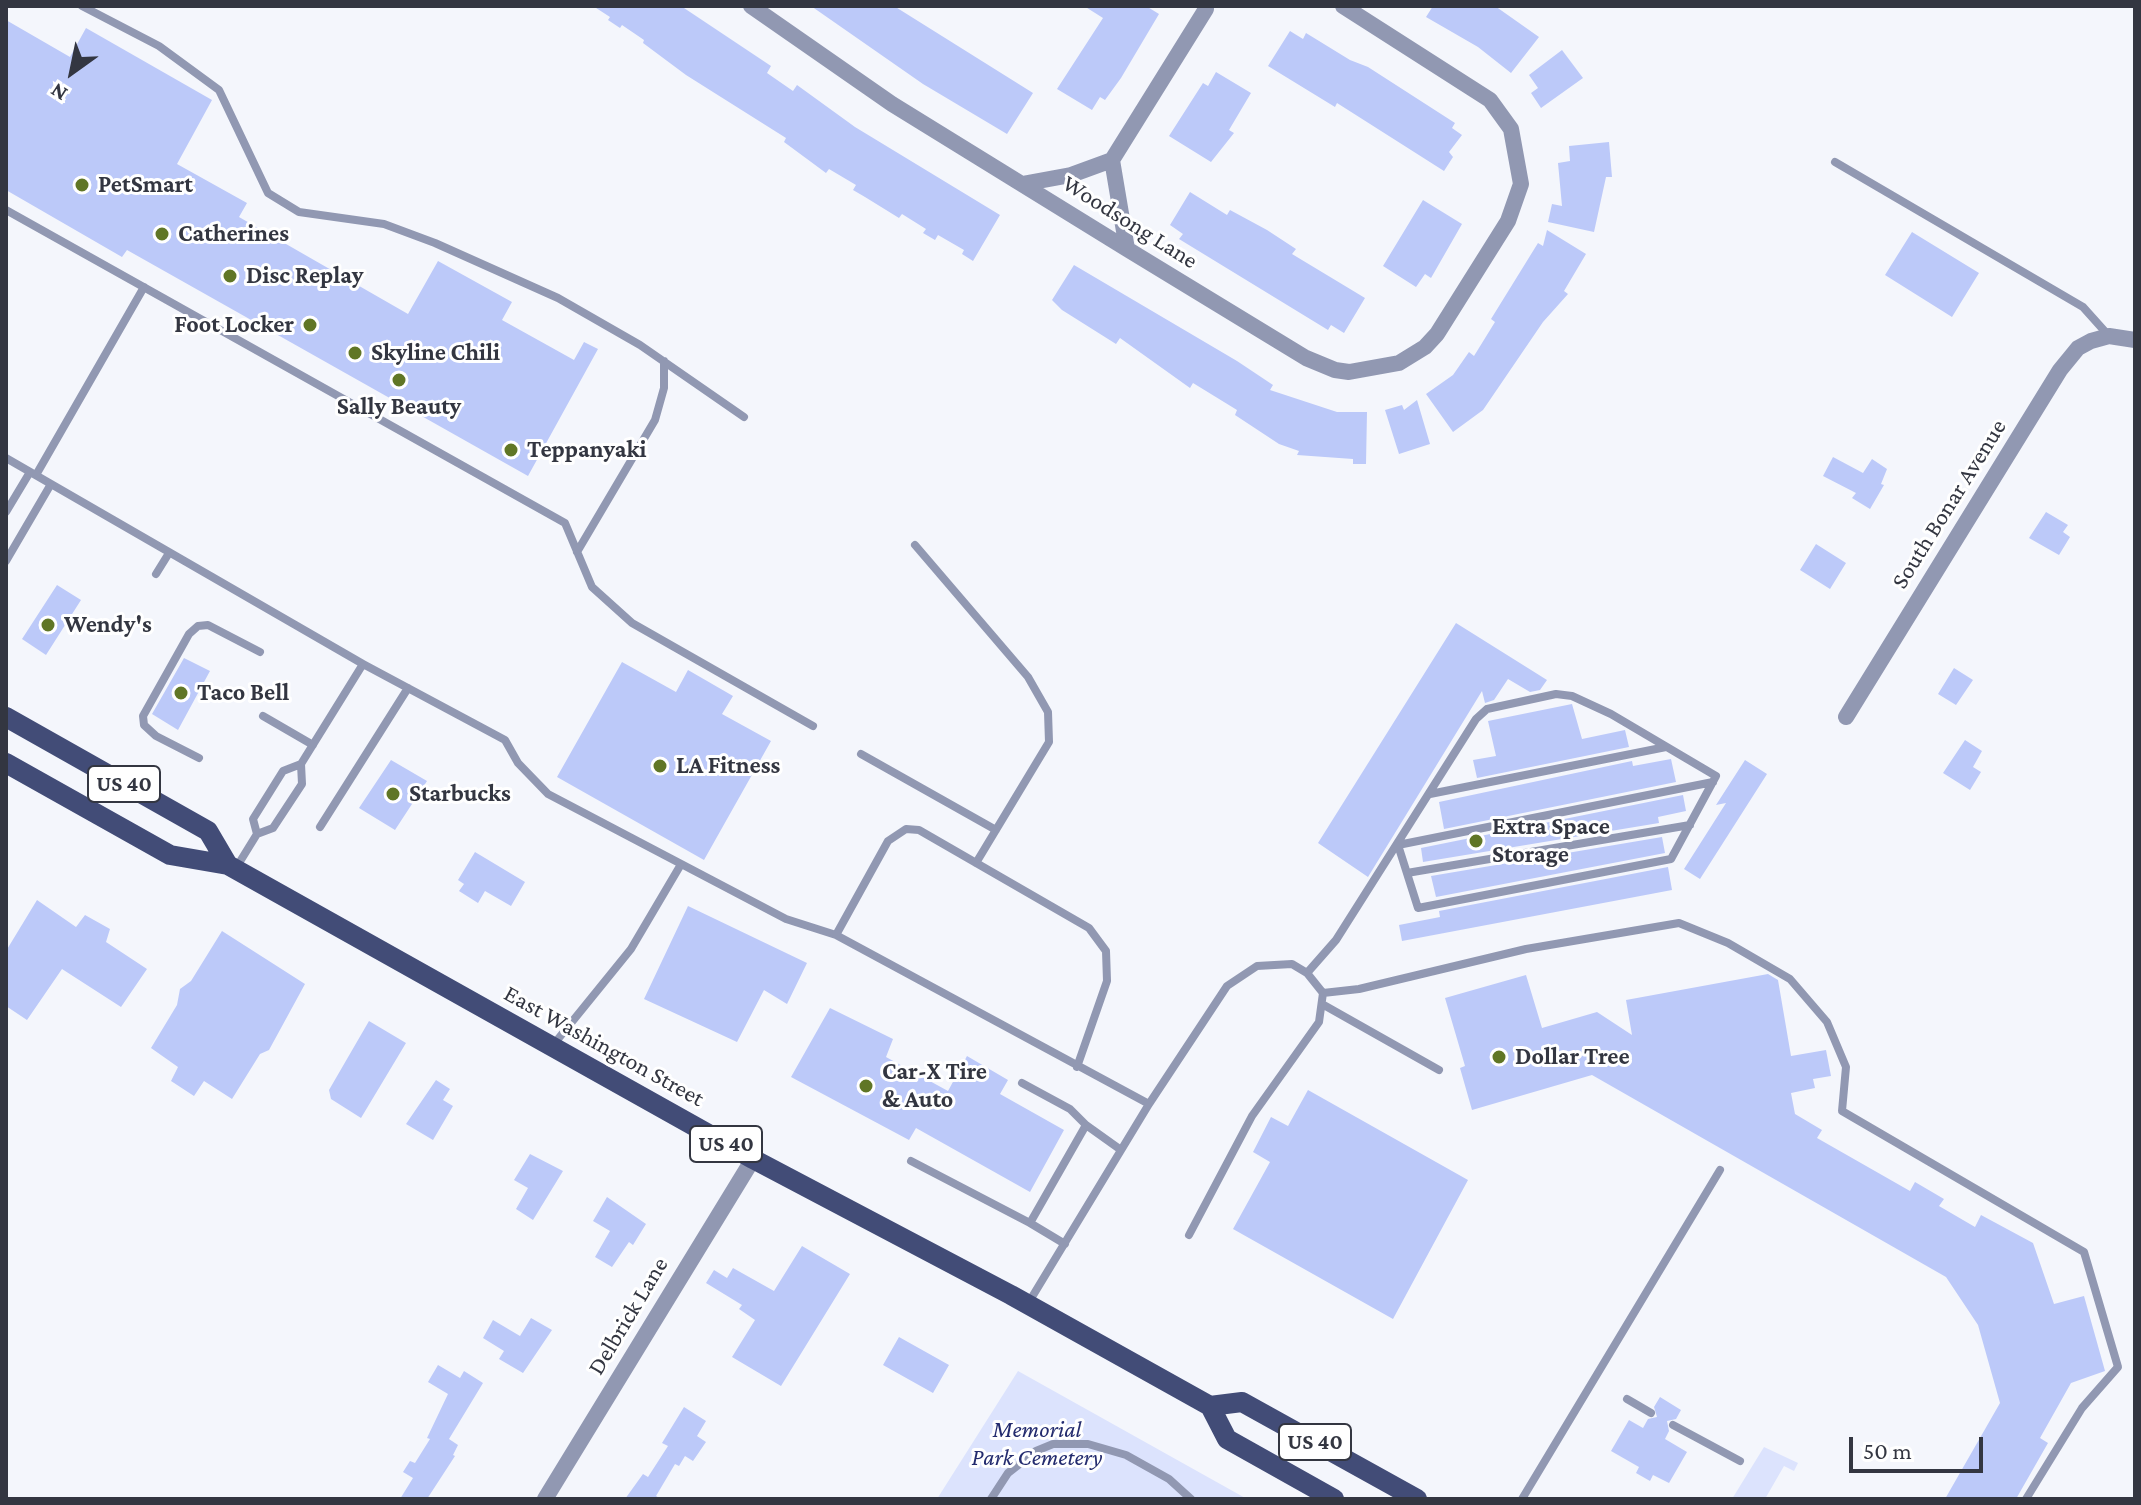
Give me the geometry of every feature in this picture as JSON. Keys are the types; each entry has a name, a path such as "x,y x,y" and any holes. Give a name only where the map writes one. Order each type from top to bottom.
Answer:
{"main road":[{"name":"East Washington Street","path":"6,717 208,831 232,867"},
{"name":"East Washington Street","path":"6,763 161,851 191,861 232,867 753,1159 1210,1406 1242,1402 1417,1499"},
{"name":"US 40","path":"1210,1406 1227,1439 1334,1499"}],"street":[{"name":"Woodsong Lane","path":"751,6 892,104 1127,249 1306,358 1335,370 1349,372 1385,368 1425,347 1445,323 1508,221 1521,184 1511,129 1477,89 1343,6"},
{"path":"1022,184 1071,175 1112,160 1207,7"},
{"path":"1112,160 1127,249"},
{"path":"2109,336 2135,340"},
{"name":"South Bonar Avenue","path":"1846,717 2060,370 2078,348 2109,336"},
{"name":"Delbrick Lane","path":"545,1499 753,1159"}],"lane":[{"path":"82,6 159,46 219,90 268,193 299,212 384,224 435,243 558,298 664,361 744,417"},
{"path":"1835,162 2083,307 2109,336"},
{"path":"6,210 565,523 592,587 632,623 813,726"},
{"path":"6,512 33,474 144,287"},
{"path":"577,552 655,420 663,396 664,361"},
{"path":"6,458 363,664 505,740 518,763 548,794 786,919 836,935 1149,1104"},
{"path":"6,561 51,484"},
{"path":"915,545 1028,677 1048,712 1049,742 976,863"},
{"path":"156,574 169,553"},
{"path":"199,758 156,736 144,725 143,716 189,634 198,626 208,625 260,652"},
{"path":"232,867 257,834 273,828 302,784 301,764 363,664"},
{"path":"320,827 408,688"},
{"path":"1307,973 1336,940 1476,719 1487,709 1556,694 1572,696 1611,714 1716,776 1671,859 1418,908 1398,845"},
{"path":"263,716 313,745"},
{"path":"1430,794 1667,747"},
{"path":"861,754 996,830"},
{"path":"257,834 253,819 260,807 283,771 301,764"},
{"path":"1398,845 1713,782"},
{"path":"1407,873 1690,825"},
{"path":"836,935 888,841 906,829 919,830 1089,928 1106,951 1107,981 1077,1067"},
{"path":"552,1047 631,949 680,866"},
{"path":"1323,993 1359,989 1526,949 1679,923 1728,943 1790,979 1827,1022 1846,1067 1842,1111 2084,1252 2118,1367 2082,1408 2026,1499"},
{"path":"1028,1305 1149,1104 1227,986 1257,966 1292,964 1307,973 1323,993 1319,1022 1252,1116 1189,1235"},
{"path":"1322,1004 1439,1070"},
{"path":"1022,1083 1070,1109 1086,1125 1121,1150"},
{"path":"1030,1223 1086,1125"},
{"path":"911,1161 1065,1244"},
{"path":"1522,1499 1720,1170"},
{"path":"1627,1399 1651,1413"},
{"path":"1673,1425 1740,1461"},
{"path":"991,1499 1008,1473 1036,1451 1053,1444 1088,1444 1126,1455 1169,1479 1191,1499"}],"green space":[{"name":"Memorial Park Cemetery","path":"1018,1371 1247,1499 937,1499"},
{"path":"1764,1447 1798,1463 1794,1471 1784,1466 1765,1499 1732,1499"}],"building":[{"path":"593,6 681,6 771,66 767,73 793,91 797,85 855,127 1000,215 973,261 962,254 964,250 938,235 935,240 923,233 926,229 902,214 899,218 853,190 856,185 829,169 826,173 784,142 786,138 686,75 643,43 644,40 622,25 620,28 608,20 610,17"},
{"path":"811,6 894,6 1033,93 1007,134 923,84"},
{"path":"1084,6 1146,6 1159,14 1121,78 1105,100 1100,97 1092,110 1057,89 1103,18"},
{"path":"1433,6 1495,6 1539,37 1511,73 1478,47 1426,17"},
{"path":"6,20 70,57 86,28 212,100 177,164 247,203 239,217 408,314 438,261 512,302 502,320 574,360 584,342 598,349 528,476 127,250 122,257 6,190"},
{"path":"1290,31 1303,39 1306,33 1350,60 1368,67 1455,123 1452,128 1462,135 1449,152 1453,157 1444,171 1337,103 1335,107 1268,66"},
{"path":"1562,50 1583,78 1541,108 1531,93 1538,88 1529,75"},
{"path":"1216,72 1251,93 1229,130 1234,133 1211,162 1169,136 1203,83 1208,86"},
{"path":"1609,142 1612,177 1606,177 1594,232 1548,222 1552,204 1562,206 1558,163 1570,161 1569,146"},
{"path":"1190,192 1227,215 1230,210 1267,230 1296,249 1292,254 1365,298 1344,333 1331,325 1328,330 1179,239 1183,234 1170,225"},
{"path":"1423,200 1462,224 1431,278 1425,274 1416,287 1383,266"},
{"path":"1547,230 1586,254 1564,291 1568,294 1543,322 1483,410 1453,432 1426,394 1453,375 1469,352 1474,356 1495,322 1491,319 1538,243 1543,246"},
{"path":"1912,232 1979,273 1952,317 1885,275"},
{"path":"1074,265 1237,361 1273,385 1270,390 1337,412 1367,412 1366,464 1353,464 1353,459 1297,455 1299,451 1279,444 1235,415 1237,410 1193,383 1190,388 1120,338 1116,344 1062,310 1052,300"},
{"path":"1417,400 1430,444 1399,454 1385,410 1402,405 1404,410"},
{"path":"1833,457 1863,473 1872,459 1887,469 1881,484 1884,485 1870,509 1852,498 1856,493 1823,476"},
{"path":"2046,512 2068,525 2063,532 2070,537 2059,555 2029,538"},
{"path":"1816,544 1846,563 1830,589 1800,570"},
{"name":"Wendy's","path":"57,585 81,600 46,655 22,639"},
{"path":"1456,623 1547,680 1540,690 1530,692 1508,679 1494,700 1485,703 1482,691 1368,877 1318,843"},
{"name":"Taco Bell","path":"184,658 210,671 178,730 152,714"},
{"name":"LA Fitness","path":"622,662 676,692 688,670 733,696 722,714 771,741 704,860 557,777"},
{"path":"1954,668 1973,680 1956,705 1938,694"},
{"path":"1572,704 1582,739 1625,730 1629,747 1477,778 1473,760 1496,756 1488,721"},
{"path":"1965,740 1982,751 1973,767 1981,772 1970,790 1943,773"},
{"path":"1671,759 1676,782 1444,829 1439,802 1632,761 1633,766"},
{"name":"Starbucks","path":"391,760 427,781 395,830 359,808"},
{"path":"1745,760 1767,774 1700,879 1684,869 1726,803 1716,805"},
{"path":"1683,795 1686,811 1658,817 1659,823 1423,862 1421,848"},
{"path":"1662,837 1665,853 1436,897 1431,876"},
{"path":"475,852 525,882 511,906 485,891 478,903 459,891 464,884 458,880"},
{"path":"1668,867 1672,890 1402,941 1399,925 1440,917 1439,911"},
{"path":"37,900 76,927 85,915 110,929 106,942 147,969 121,1007 62,969 27,1020 6,1006 6,951"},
{"path":"688,906 807,963 787,1004 764,990 737,1042 644,999"},
{"path":"222,931 305,984 269,1050 260,1054 232,1099 204,1081 194,1096 171,1081 178,1067 151,1048 177,1005 180,989 191,981"},
{"path":"1768,974 1778,980 1791,1056 1826,1050 1831,1076 1813,1079 1815,1088 1791,1093 1795,1114 1822,1130 1817,1138 1910,1191 1915,1182 1944,1199 1939,1206 1975,1227 1981,1215 2033,1243 2054,1304 2084,1296 2105,1371 2071,1383 2040,1438 2048,1443 2016,1499 1945,1499 2000,1403 1978,1325 1946,1277 1592,1075 1472,1110 1460,1068 1465,1066 1445,998 1526,975 1542,1028 1597,1012 1632,1035 1626,1000"},
{"path":"830,1008 893,1039 886,1057 948,1091 967,1056 1008,1080 1000,1094 1064,1130 1030,1192 916,1128 909,1140 791,1077"},
{"path":"369,1021 406,1043 361,1118 331,1099 329,1090"},
{"path":"436,1080 450,1089 443,1100 453,1106 433,1140 406,1124"},
{"path":"1308,1090 1468,1180 1393,1319 1233,1229 1270,1162 1253,1152 1271,1117 1288,1126"},
{"path":"530,1154 563,1171 533,1220 516,1209 528,1188 514,1180"},
{"path":"607,1197 646,1224 633,1245 629,1242 612,1267 595,1257 610,1231 593,1221"},
{"path":"802,1246 850,1274 781,1386 732,1357 755,1320 739,1309 742,1305 706,1283 714,1270 727,1278 733,1268 774,1291"},
{"path":"531,1318 552,1330 523,1373 499,1359 504,1351 483,1338 493,1320 520,1336"},
{"path":"899,1337 949,1365 933,1393 883,1365"},
{"path":"438,1365 460,1378 464,1371 483,1383 449,1439 458,1445 455,1456 427,1499 400,1499 413,1478 403,1472 410,1461 415,1463 430,1439 427,1438 448,1394 428,1382"},
{"path":"1660,1397 1681,1410 1676,1419 1667,1421 1669,1431 1665,1439 1687,1452 1669,1483 1653,1475 1650,1481 1636,1473 1639,1467 1611,1451 1629,1420 1643,1428 1648,1419 1657,1417 1654,1407"},
{"path":"684,1407 706,1421 697,1436 706,1442 693,1461 685,1456 679,1466 675,1464 656,1496 661,1499 625,1499 643,1474 648,1477 668,1446 662,1443"}],"place":[{"name":"PetSmart","path":"82,185"},
{"name":"Catherines","path":"162,234"},
{"name":"Disc Replay","path":"230,276"},
{"name":"Foot Locker","path":"310,325"},
{"name":"Skyline Chili","path":"355,353"},
{"name":"Sally Beauty","path":"399,380"},
{"name":"Teppanyaki","path":"511,450"},
{"name":"Wendy's","path":"48,625"},
{"name":"Taco Bell","path":"181,693"},
{"name":"LA Fitness","path":"660,766"},
{"name":"Starbucks","path":"393,794"},
{"name":"Extra Space Storage","path":"1476,841"},
{"name":"Dollar Tree","path":"1499,1057"},
{"name":"Car-X Tire & Auto","path":"866,1086"}]}
